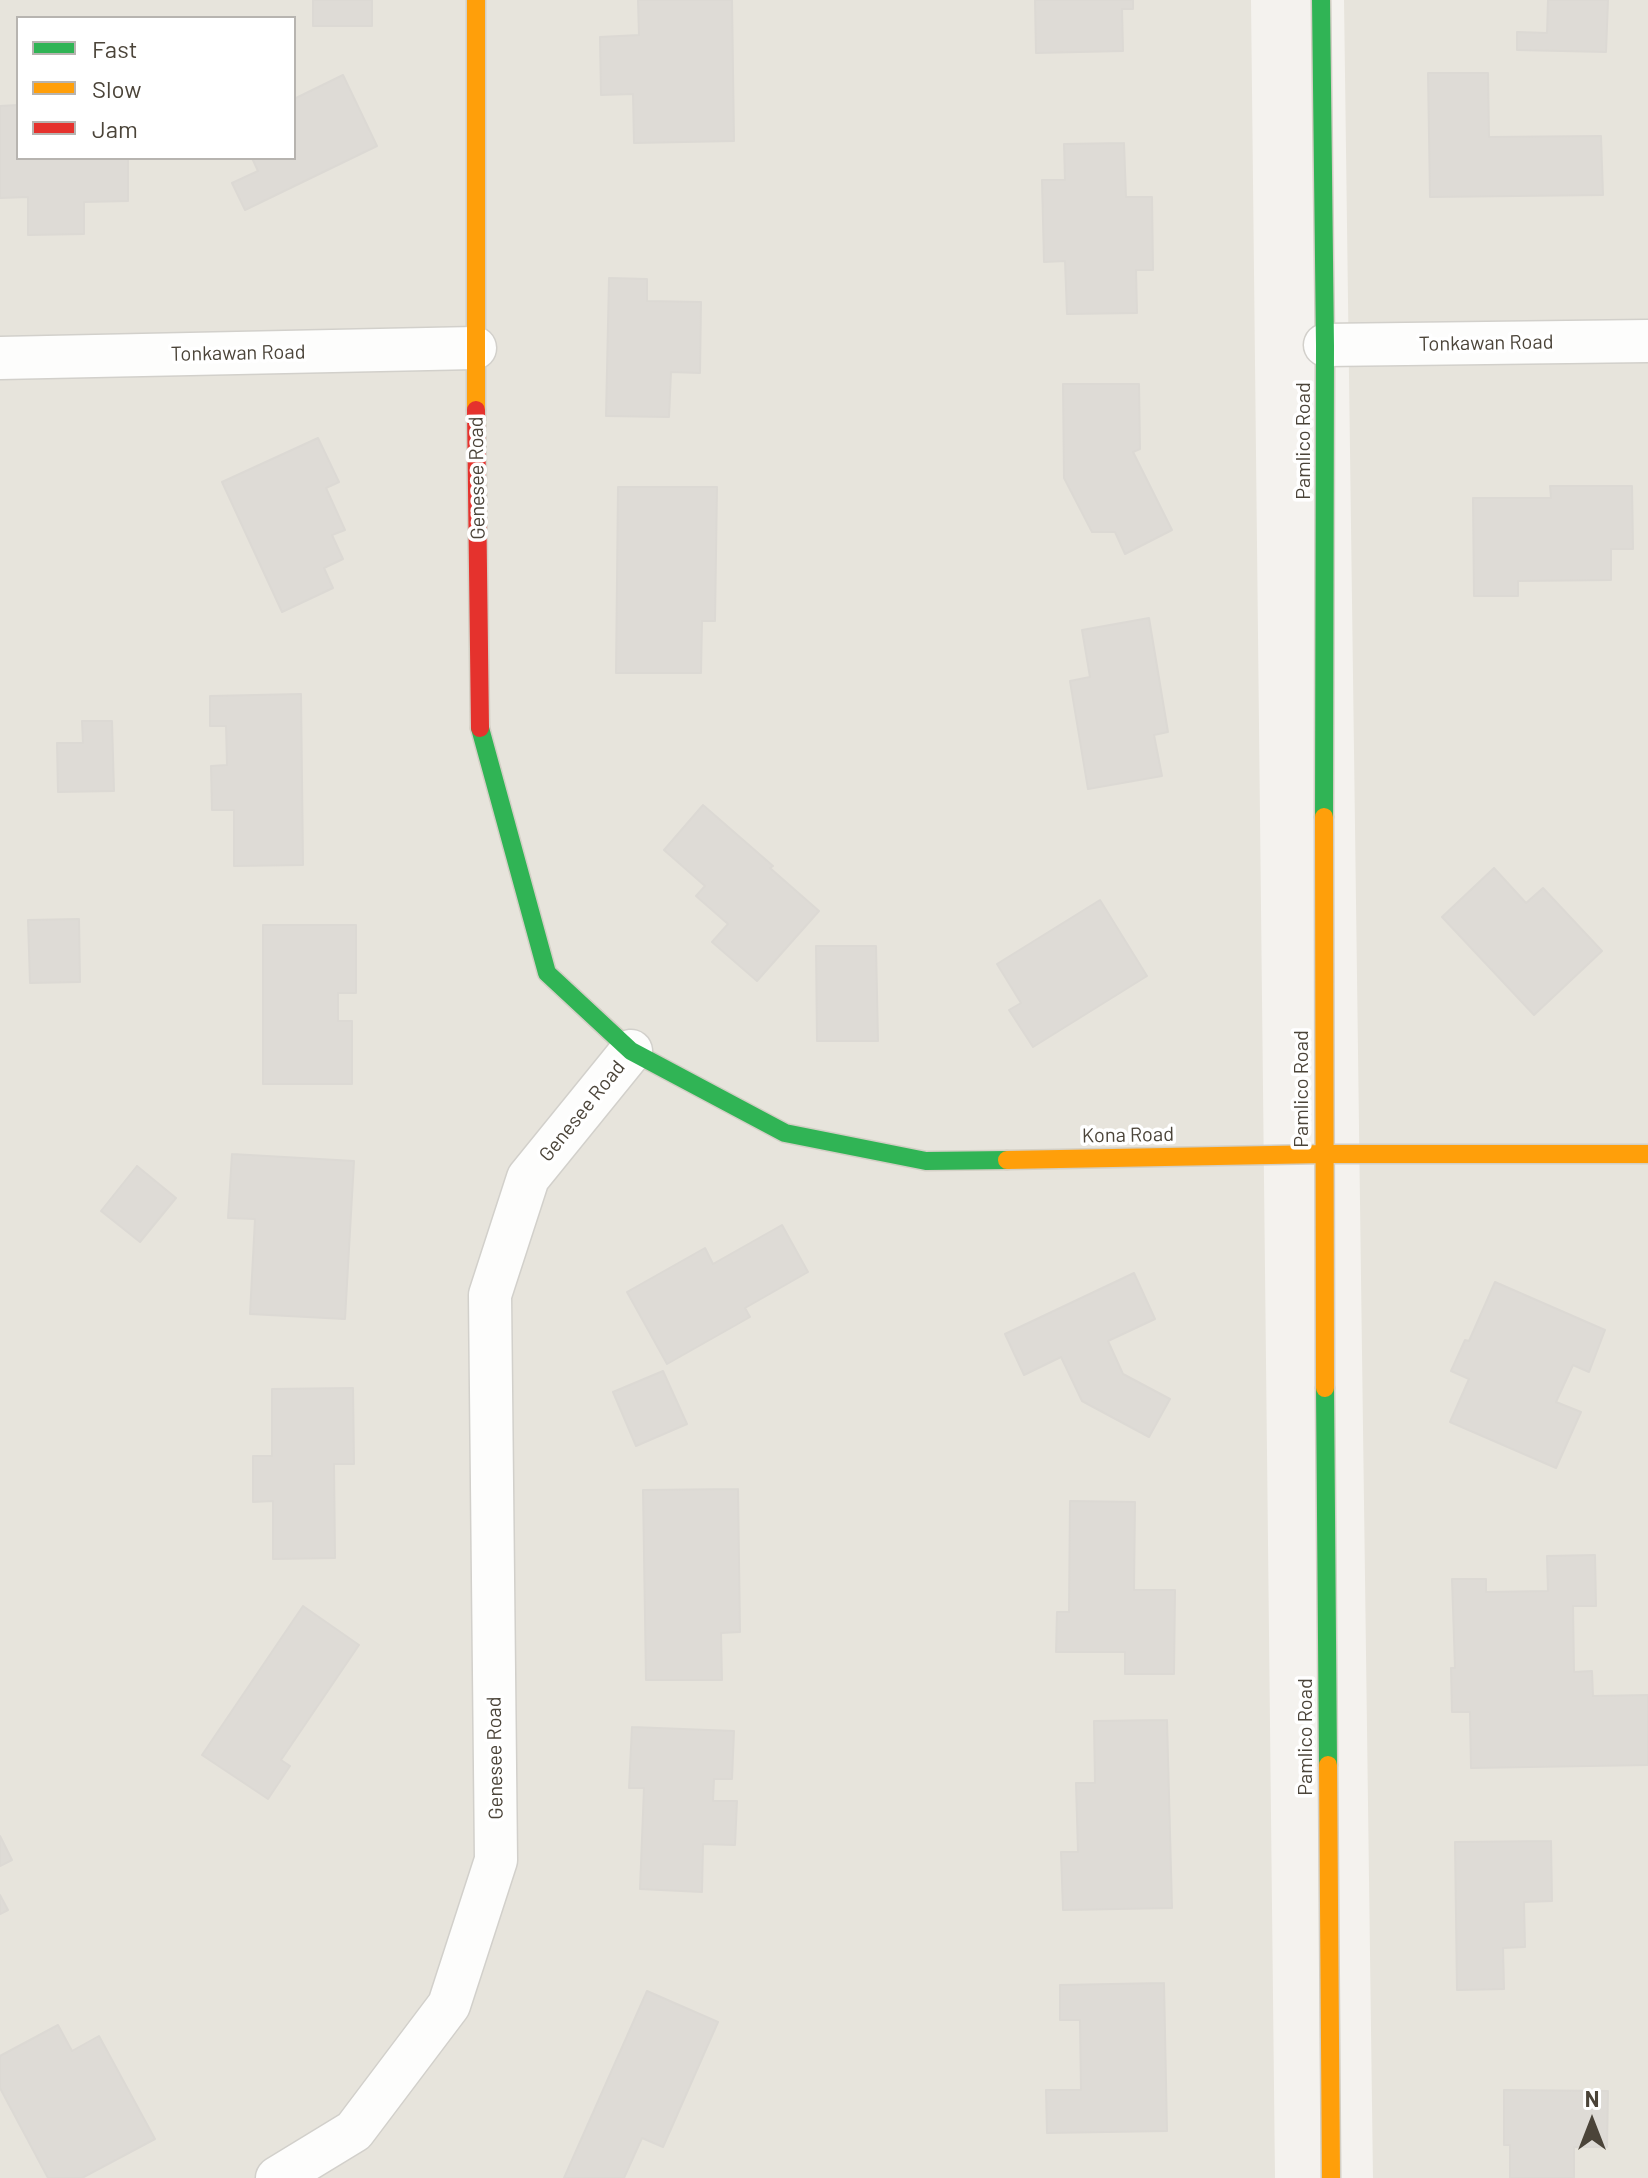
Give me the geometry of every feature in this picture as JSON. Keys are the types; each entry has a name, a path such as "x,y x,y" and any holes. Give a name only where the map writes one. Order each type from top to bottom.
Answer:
{"street":[{"name":"Genesee Road","path":"277,2178 354,2131 449,2005 496,1860 490,1295 528,1178 631,1051 547,973 480,732 475,348 476,0"},
{"name":"Pamlico Road","path":"1321,0 1325,345 1323,1154 1331,2178"},
{"name":"Tonkawan Road","path":"1325,345 1648,341"},
{"name":"Tonkawan Road","path":"0,358 475,348"},
{"name":"Kona Road","path":"631,1051 785,1133 926,1161 1323,1154 1648,1154"}],"shaded area":[{"path":"0,0 1251,0 1275,2178 0,2178"},
{"path":"1344,0 1648,0 1648,2178 1373,2178"}],"building":[{"path":"313,0 372,0 372,26 313,26"},
{"path":"638,0 732,0 734,141 634,143 633,94 601,95 600,37 639,35"},
{"path":"1035,0 1133,0 1133,9 1122,9 1123,51 1036,53"},
{"path":"1548,0 1608,0 1606,52 1517,50 1517,32 1547,33"},
{"path":"1428,73 1488,73 1489,137 1601,136 1603,195 1430,197"},
{"path":"343,75 377,146 245,210 232,183 258,171 253,160 296,160 296,98"},
{"path":"16,105 16,160 128,160 128,201 84,202 84,234 28,235 28,197 0,198 0,106"},
{"path":"1124,143 1126,197 1152,197 1153,270 1136,270 1137,313 1067,314 1065,261 1044,262 1042,180 1065,180 1064,144"},
{"path":"609,278 647,279 647,301 701,302 700,373 671,372 669,417 606,416"},
{"path":"1063,384 1139,384 1140,449 1133,452 1172,530 1125,554 1115,532 1092,532 1064,478"},
{"path":"318,438 339,482 326,488 345,530 332,535 343,559 324,568 333,588 282,612 222,482"},
{"path":"1550,486 1632,486 1633,549 1611,549 1611,580 1518,581 1518,596 1474,596 1473,498 1551,498"},
{"path":"618,487 717,487 715,621 702,621 701,673 616,673"},
{"path":"1149,618 1168,732 1154,735 1162,776 1088,789 1070,681 1090,677 1082,630"},
{"path":"301,694 303,865 234,866 234,810 212,810 211,766 227,765 226,726 210,726 210,696"},
{"path":"82,721 112,721 114,791 58,792 57,743 83,743"},
{"path":"703,805 819,911 757,981 712,942 728,924 696,896 705,886 664,850"},
{"path":"1494,868 1526,903 1543,888 1602,951 1534,1015 1442,917"},
{"path":"1100,900 1147,976 1033,1047 1009,1010 1021,1003 997,964"},
{"path":"79,919 80,982 30,983 28,920"},
{"path":"263,925 356,925 356,993 338,993 338,1021 352,1021 352,1084 263,1084"},
{"path":"816,946 876,946 878,1041 817,1041"},
{"path":"232,1154 354,1161 345,1319 250,1314 255,1219 228,1218"},
{"path":"137,1166 176,1198 140,1242 101,1211"},
{"path":"782,1225 808,1272 745,1308 750,1317 667,1364 627,1292 705,1248 713,1264"},
{"path":"1134,1273 1155,1319 1108,1341 1123,1374 1170,1399 1149,1437 1082,1401 1061,1357 1024,1375 1005,1334"},
{"path":"1495,1282 1605,1330 1589,1372 1573,1365 1556,1402 1581,1412 1556,1468 1450,1422 1469,1379 1451,1371 1465,1340 1469,1341"},
{"path":"663,1371 687,1424 636,1446 613,1392"},
{"path":"353,1388 354,1464 334,1464 335,1558 273,1559 273,1501 253,1502 253,1456 272,1456 272,1389"},
{"path":"738,1489 740,1632 721,1633 722,1680 646,1680 643,1490"},
{"path":"1070,1501 1135,1502 1134,1590 1175,1590 1174,1674 1125,1674 1125,1652 1056,1652 1057,1612 1069,1612"},
{"path":"1595,1555 1596,1606 1573,1606 1574,1672 1592,1671 1593,1696 1648,1695 1648,1765 1471,1768 1470,1712 1452,1712 1451,1668 1455,1668 1452,1579 1486,1579 1486,1592 1548,1591 1547,1556"},
{"path":"303,1606 359,1645 281,1760 290,1766 268,1799 202,1755"},
{"path":"1167,1720 1172,1908 1063,1910 1061,1852 1078,1852 1076,1783 1095,1783 1094,1721"},
{"path":"632,1727 734,1731 732,1779 714,1779 713,1801 737,1801 735,1845 703,1844 702,1892 640,1889 644,1788 629,1788"},
{"path":"0,1836 12,1860 0,1866"},
{"path":"1551,1841 1552,1901 1524,1902 1525,1947 1503,1948 1504,1989 1457,1990 1455,1842"},
{"path":"0,1895 8,1910 0,1914"},
{"path":"1164,1983 1167,2131 1047,2133 1046,2090 1081,2090 1080,2020 1060,2020 1060,1985"},
{"path":"647,1991 718,2022 663,2147 642,2138 624,2178 564,2178"},
{"path":"58,2025 72,2051 99,2036 155,2139 82,2178 48,2178 0,2088 0,2056"},
{"path":"1504,2090 1608,2091 1607,2147 1574,2147 1574,2178 1510,2178 1510,2145 1504,2145"}],"traffic: fast":[{"path":"1321,0 1325,345 1324,817"},
{"path":"480,728 547,973 631,1051 785,1133 926,1161 1007,1160"},
{"path":"1325,1388 1328,1765"}],"traffic: slow":[{"path":"476,0 476,410"},
{"path":"1324,817 1325,1388"},
{"path":"1007,1160 1323,1154 1648,1154"},
{"path":"1328,1765 1331,2178"}],"traffic: jam":[{"path":"476,410 480,728"}]}
